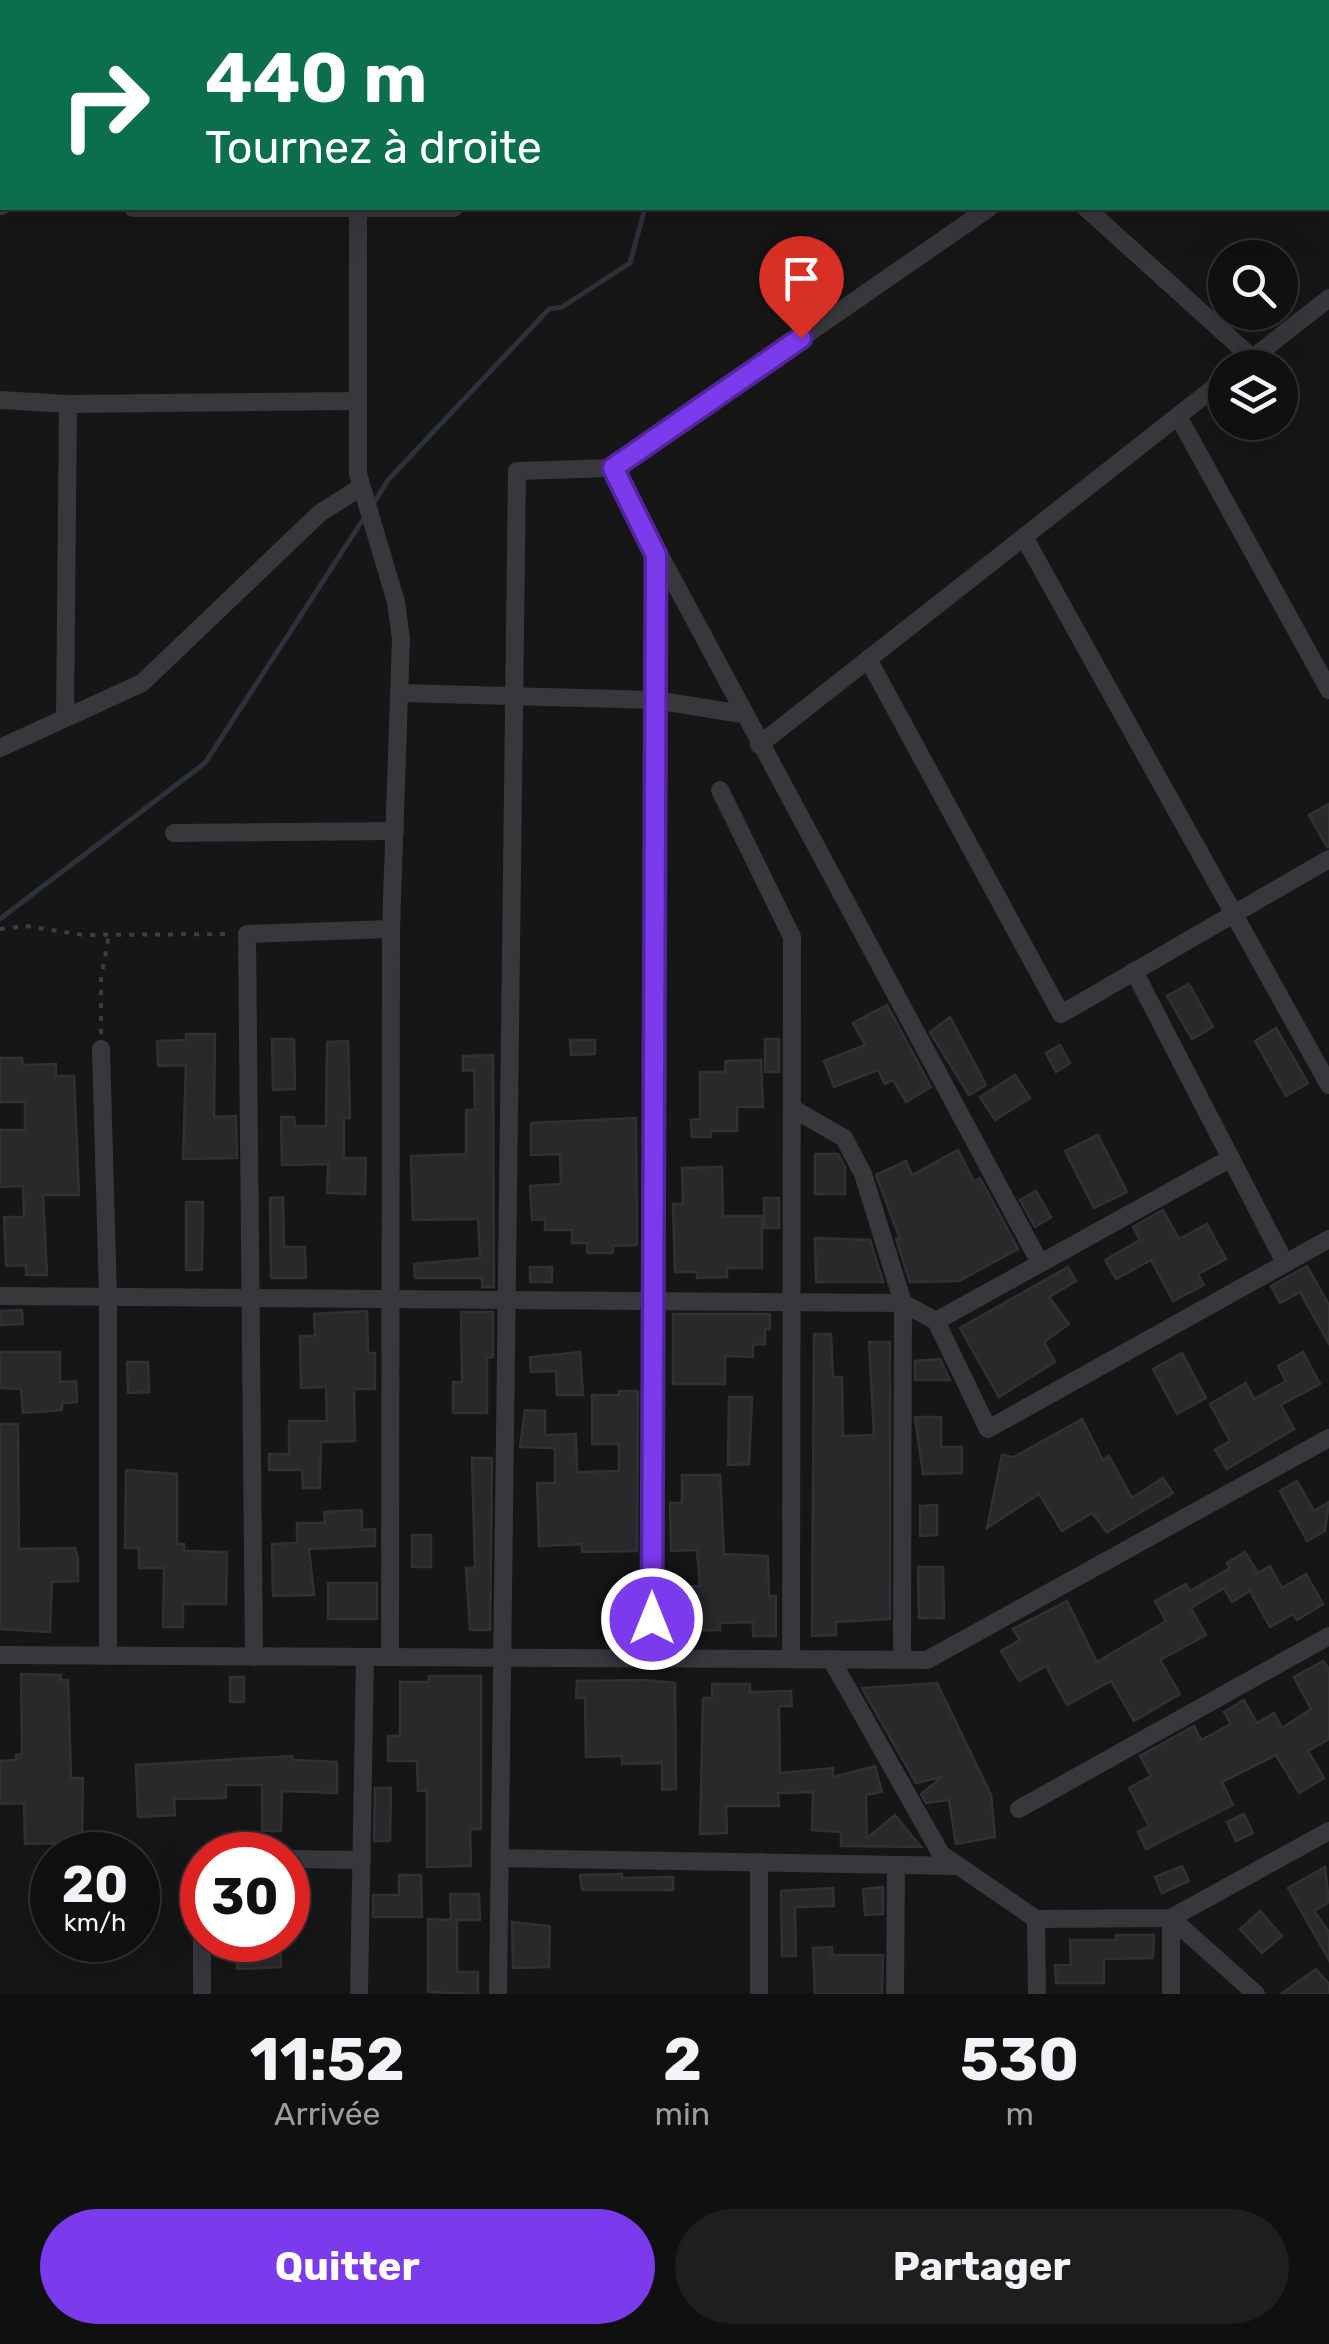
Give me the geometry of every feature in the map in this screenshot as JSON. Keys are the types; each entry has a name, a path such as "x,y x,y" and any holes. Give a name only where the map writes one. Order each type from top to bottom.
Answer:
{"street":[{"path":"358,210 356,401 362,492 396,602 402,693 391,929 390,1657"},
{"path":"498,1994 517,471 613,468 986,210"},
{"path":"1088,210 1233,350"},
{"path":"1263,350 1329,298"},
{"path":"759,744 1208,392"},
{"path":"0,400 68,404 356,401"},
{"path":"65,717 68,404"},
{"path":"1178,416 1321,656 1329,690"},
{"path":"613,468 656,555 1040,1264"},
{"path":"0,748 142,683 320,513 362,492"},
{"path":"1024,537 1329,1085"},
{"path":"652,1658 656,555"},
{"path":"868,659 1061,1014 1329,859"},
{"path":"402,693 655,700 742,714"},
{"path":"720,790 792,937 791,1659"},
{"path":"174,833 395,831"},
{"path":"254,1656 247,934 391,929"},
{"path":"1134,972 1285,1264"},
{"path":"101,1049 108,1296 108,1656"},
{"path":"792,1108 844,1138 864,1174 903,1303 902,1660"},
{"path":"936,1321 1230,1158"},
{"path":"0,1296 903,1303 936,1321 988,1428 1329,1239"},
{"path":"0,1655 927,1660 1329,1438"},
{"path":"1019,1809 1329,1636"},
{"path":"360,1994 365,1657"},
{"path":"831,1659 941,1854 1036,1920 1171,1918 1329,1831"},
{"path":"500,1858 956,1866"},
{"path":"310,1859 362,1860"},
{"path":"759,1862 759,1994"},
{"path":"896,1864 896,1994"},
{"path":"1171,1918 1171,1994"},
{"path":"1171,1918 1256,1994"},
{"path":"1036,1920 1036,1994"},
{"path":"202,1962 202,1994"}],"path":[{"path":"0,929 26,926 109,935 247,934"},
{"path":"101,1049 101,979 109,935"}],"building":[{"path":"1329,804 1329,847 1327,847 1309,815"},
{"path":"1189,984 1213,1027 1192,1039 1167,996"},
{"path":"887,1005 931,1087 906,1102 893,1080 885,1084 878,1070 834,1087 824,1061 865,1045 853,1023"},
{"path":"950,1017 986,1085 969,1095 930,1032"},
{"path":"1276,1028 1308,1083 1286,1096 1255,1041"},
{"path":"186,1034 215,1034 214,1117 236,1116 237,1158 183,1159 186,1065 158,1066 157,1041 186,1040"},
{"path":"272,1039 294,1039 295,1089 273,1090"},
{"path":"765,1039 779,1039 779,1072 765,1072"},
{"path":"570,1040 595,1040 595,1054 571,1055"},
{"path":"348,1041 350,1118 344,1118 344,1158 366,1158 365,1194 327,1193 328,1164 282,1165 281,1117 294,1117 295,1126 326,1126 327,1042"},
{"path":"1060,1045 1070,1063 1056,1072 1046,1053"},
{"path":"493,1055 494,1287 482,1287 482,1278 415,1278 414,1264 480,1258 478,1219 413,1220 411,1156 466,1154 466,1110 475,1110 474,1070 463,1071 463,1056"},
{"path":"0,1058 22,1058 23,1065 56,1064 56,1076 74,1076 79,1195 43,1195 47,1275 26,1275 26,1265 6,1266 4,1217 24,1217 23,1186 0,1187 0,1130 25,1130 25,1102 0,1102"},
{"path":"761,1060 763,1107 737,1107 737,1131 711,1131 711,1137 692,1137 691,1120 700,1119 700,1072 725,1072 726,1061"},
{"path":"1015,1075 1030,1098 995,1120 980,1097"},
{"path":"636,1118 637,1245 613,1246 613,1253 587,1253 587,1243 572,1243 572,1230 545,1230 545,1219 532,1220 530,1186 561,1184 560,1154 531,1155 531,1123"},
{"path":"1098,1135 1127,1192 1094,1208 1065,1151"},
{"path":"958,1150 974,1181 980,1178 1018,1249 959,1281 910,1282 896,1239 900,1239 876,1175 906,1161 912,1175"},
{"path":"815,1154 838,1154 845,1167 845,1194 815,1194"},
{"path":"722,1167 723,1216 762,1216 762,1268 727,1268 727,1277 697,1278 697,1272 675,1272 673,1204 683,1204 682,1168"},
{"path":"1036,1191 1051,1217 1035,1227 1020,1200"},
{"path":"283,1197 284,1247 305,1247 306,1278 271,1278 270,1198"},
{"path":"764,1198 779,1198 779,1228 764,1228"},
{"path":"186,1202 203,1202 202,1270 186,1270"},
{"path":"1163,1210 1179,1239 1207,1224 1226,1259 1198,1274 1204,1285 1173,1301 1151,1260 1116,1279 1105,1260 1140,1240 1133,1227"},
{"path":"815,1238 870,1240 883,1282 816,1282"},
{"path":"1307,1266 1329,1305 1329,1344 1300,1292 1280,1303 1271,1286"},
{"path":"530,1267 552,1267 552,1282 530,1282"},
{"path":"1068,1267 1076,1281 1049,1297 1069,1324 1044,1342 1055,1362 999,1397 960,1328"},
{"path":"22,1310 23,1324 0,1325 0,1311"},
{"path":"367,1311 368,1353 375,1353 375,1389 354,1389 355,1441 321,1442 320,1488 303,1488 302,1470 269,1470 269,1454 289,1454 289,1421 327,1421 326,1387 301,1388 300,1336 315,1336 314,1314"},
{"path":"461,1312 493,1312 493,1357 487,1358 487,1413 453,1413 453,1382 462,1382"},
{"path":"673,1314 770,1314 770,1329 765,1329 765,1344 753,1345 753,1357 725,1356 725,1384 673,1384"},
{"path":"814,1334 831,1334 833,1377 842,1377 843,1436 874,1435 869,1342 890,1342 890,1619 836,1622 836,1635 812,1636"},
{"path":"0,1352 60,1352 60,1382 76,1381 77,1402 62,1403 62,1410 23,1413 21,1389 0,1388"},
{"path":"580,1352 583,1395 557,1395 556,1371 531,1372 530,1357"},
{"path":"1303,1352 1320,1384 1281,1405 1294,1429 1227,1469 1215,1450 1230,1441 1210,1404 1246,1383 1254,1399 1286,1381 1278,1366"},
{"path":"1182,1353 1206,1398 1177,1414 1153,1369"},
{"path":"940,1359 950,1380 915,1380 915,1361"},
{"path":"127,1362 148,1362 149,1392 128,1393"},
{"path":"619,1391 638,1391 637,1551 582,1552 582,1544 539,1546 537,1483 555,1483 555,1448 520,1447 525,1410 545,1411 545,1435 576,1434 577,1472 619,1471 619,1444 592,1444 592,1395 619,1395"},
{"path":"729,1397 752,1397 749,1464 728,1465"},
{"path":"915,1417 941,1417 941,1447 962,1447 962,1473 923,1474"},
{"path":"1082,1419 1103,1460 1109,1456 1132,1498 1163,1478 1173,1493 1107,1532 1092,1513 1062,1531 1039,1494 987,1528 1002,1455 1014,1457"},
{"path":"0,1424 18,1424 19,1549 75,1548 78,1558 78,1581 52,1582 50,1632 0,1629"},
{"path":"472,1458 492,1458 490,1630 470,1630 466,1568 475,1568"},
{"path":"126,1470 177,1474 177,1544 184,1544 184,1551 227,1552 226,1604 183,1604 183,1627 163,1627 164,1568 139,1568 139,1548 125,1548"},
{"path":"682,1475 720,1475 724,1554 768,1556 769,1596 776,1596 776,1636 753,1636 753,1622 720,1623 720,1630 678,1631 678,1587 700,1586 697,1550 671,1551 670,1503 682,1503"},
{"path":"1297,1481 1314,1511 1329,1502 1325,1531 1307,1541 1280,1491"},
{"path":"937,1505 937,1535 920,1536 920,1506"},
{"path":"362,1510 362,1530 375,1529 375,1546 309,1549 314,1595 273,1596 272,1544 297,1543 297,1523 325,1523 324,1512"},
{"path":"412,1535 431,1535 431,1567 412,1567"},
{"path":"1245,1552 1258,1573 1270,1566 1282,1588 1306,1574 1323,1604 1297,1620 1293,1614 1270,1627 1250,1591 1232,1602 1224,1588 1191,1608 1206,1635 1160,1660 1180,1694 1134,1721 1111,1681 1067,1705 1046,1666 1019,1681 1001,1651 1020,1640 1013,1629 1067,1601 1097,1662 1166,1621 1155,1601 1186,1584 1190,1591 1230,1568 1227,1563"},
{"path":"918,1567 943,1567 944,1618 919,1618"},
{"path":"328,1583 377,1583 377,1619 328,1619"},
{"path":"1323,1661 1329,1669 1329,1739 1308,1751 1324,1778 1299,1793 1276,1755 1222,1782 1233,1805 1146,1849 1138,1832 1149,1826 1129,1788 1151,1776 1140,1756 1194,1726 1201,1740 1231,1724 1224,1712 1244,1700 1257,1723 1274,1713 1282,1728 1311,1709 1294,1677"},
{"path":"21,1674 61,1675 60,1680 68,1680 71,1778 83,1778 82,1832 30,1832 30,1844 25,1844 24,1803 0,1804 0,1761 16,1760 16,1755 22,1754"},
{"path":"429,1676 481,1676 481,1829 470,1829 471,1866 427,1867 427,1791 418,1791 417,1761 388,1761 388,1736 400,1736 400,1682 429,1682"},
{"path":"230,1677 244,1677 244,1702 230,1702"},
{"path":"577,1681 675,1683 676,1789 662,1790 662,1763 622,1764 622,1756 586,1757 585,1698 576,1698"},
{"path":"937,1683 991,1795 995,1837 956,1844 949,1800 926,1803 921,1794 942,1777 916,1783 862,1688"},
{"path":"712,1684 750,1684 750,1692 791,1691 792,1706 779,1706 780,1773 833,1768 833,1777 875,1766 882,1792 866,1795 867,1838 895,1815 921,1847 841,1846 841,1832 812,1830 813,1792 778,1793 779,1806 726,1806 727,1833 700,1834 703,1698 712,1698"},
{"path":"292,1756 293,1760 337,1762 337,1793 282,1791 281,1831 262,1831 262,1785 226,1785 226,1798 174,1799 175,1815 138,1817 136,1765"},
{"path":"375,1788 391,1788 390,1841 374,1841"},
{"path":"1244,1814 1253,1833 1236,1841 1227,1822"},
{"path":"1182,1866 1189,1881 1162,1893 1155,1877"},
{"path":"1325,1867 1329,1902 1314,1911 1329,1932 1329,1960 1288,1888"},
{"path":"622,1874 622,1878 673,1877 673,1890 582,1890 580,1875"},
{"path":"399,1875 421,1875 422,1917 373,1917 373,1895 399,1895"},
{"path":"883,1887 883,1914 865,1915 863,1889"},
{"path":"833,1888 834,1906 795,1907 796,1956 782,1956 781,1891"},
{"path":"450,1894 479,1894 480,1920 457,1920 457,1972 478,1972 478,1994 428,1992 428,1919 451,1920"},
{"path":"1260,1911 1282,1936 1262,1953 1240,1929"},
{"path":"512,1922 550,1926 549,1967 513,1968"},
{"path":"1116,1935 1154,1935 1153,1958 1104,1959 1104,1983 1056,1983 1055,1965 1071,1965 1070,1940 1116,1940"},
{"path":"832,1947 832,1955 883,1955 882,1994 815,1994 813,1948"},
{"path":"237,1962 281,1962 281,1967 237,1969"},
{"path":"1316,1969 1329,1984 1329,1994 1281,1994"}],"waterway":[{"path":"372,506 388,480 549,309 562,307 630,263 644,210"},
{"path":"0,919 205,763 366,515"}],"route":[{"path":"652,1619 656,555 613,468 801,338"}]}
